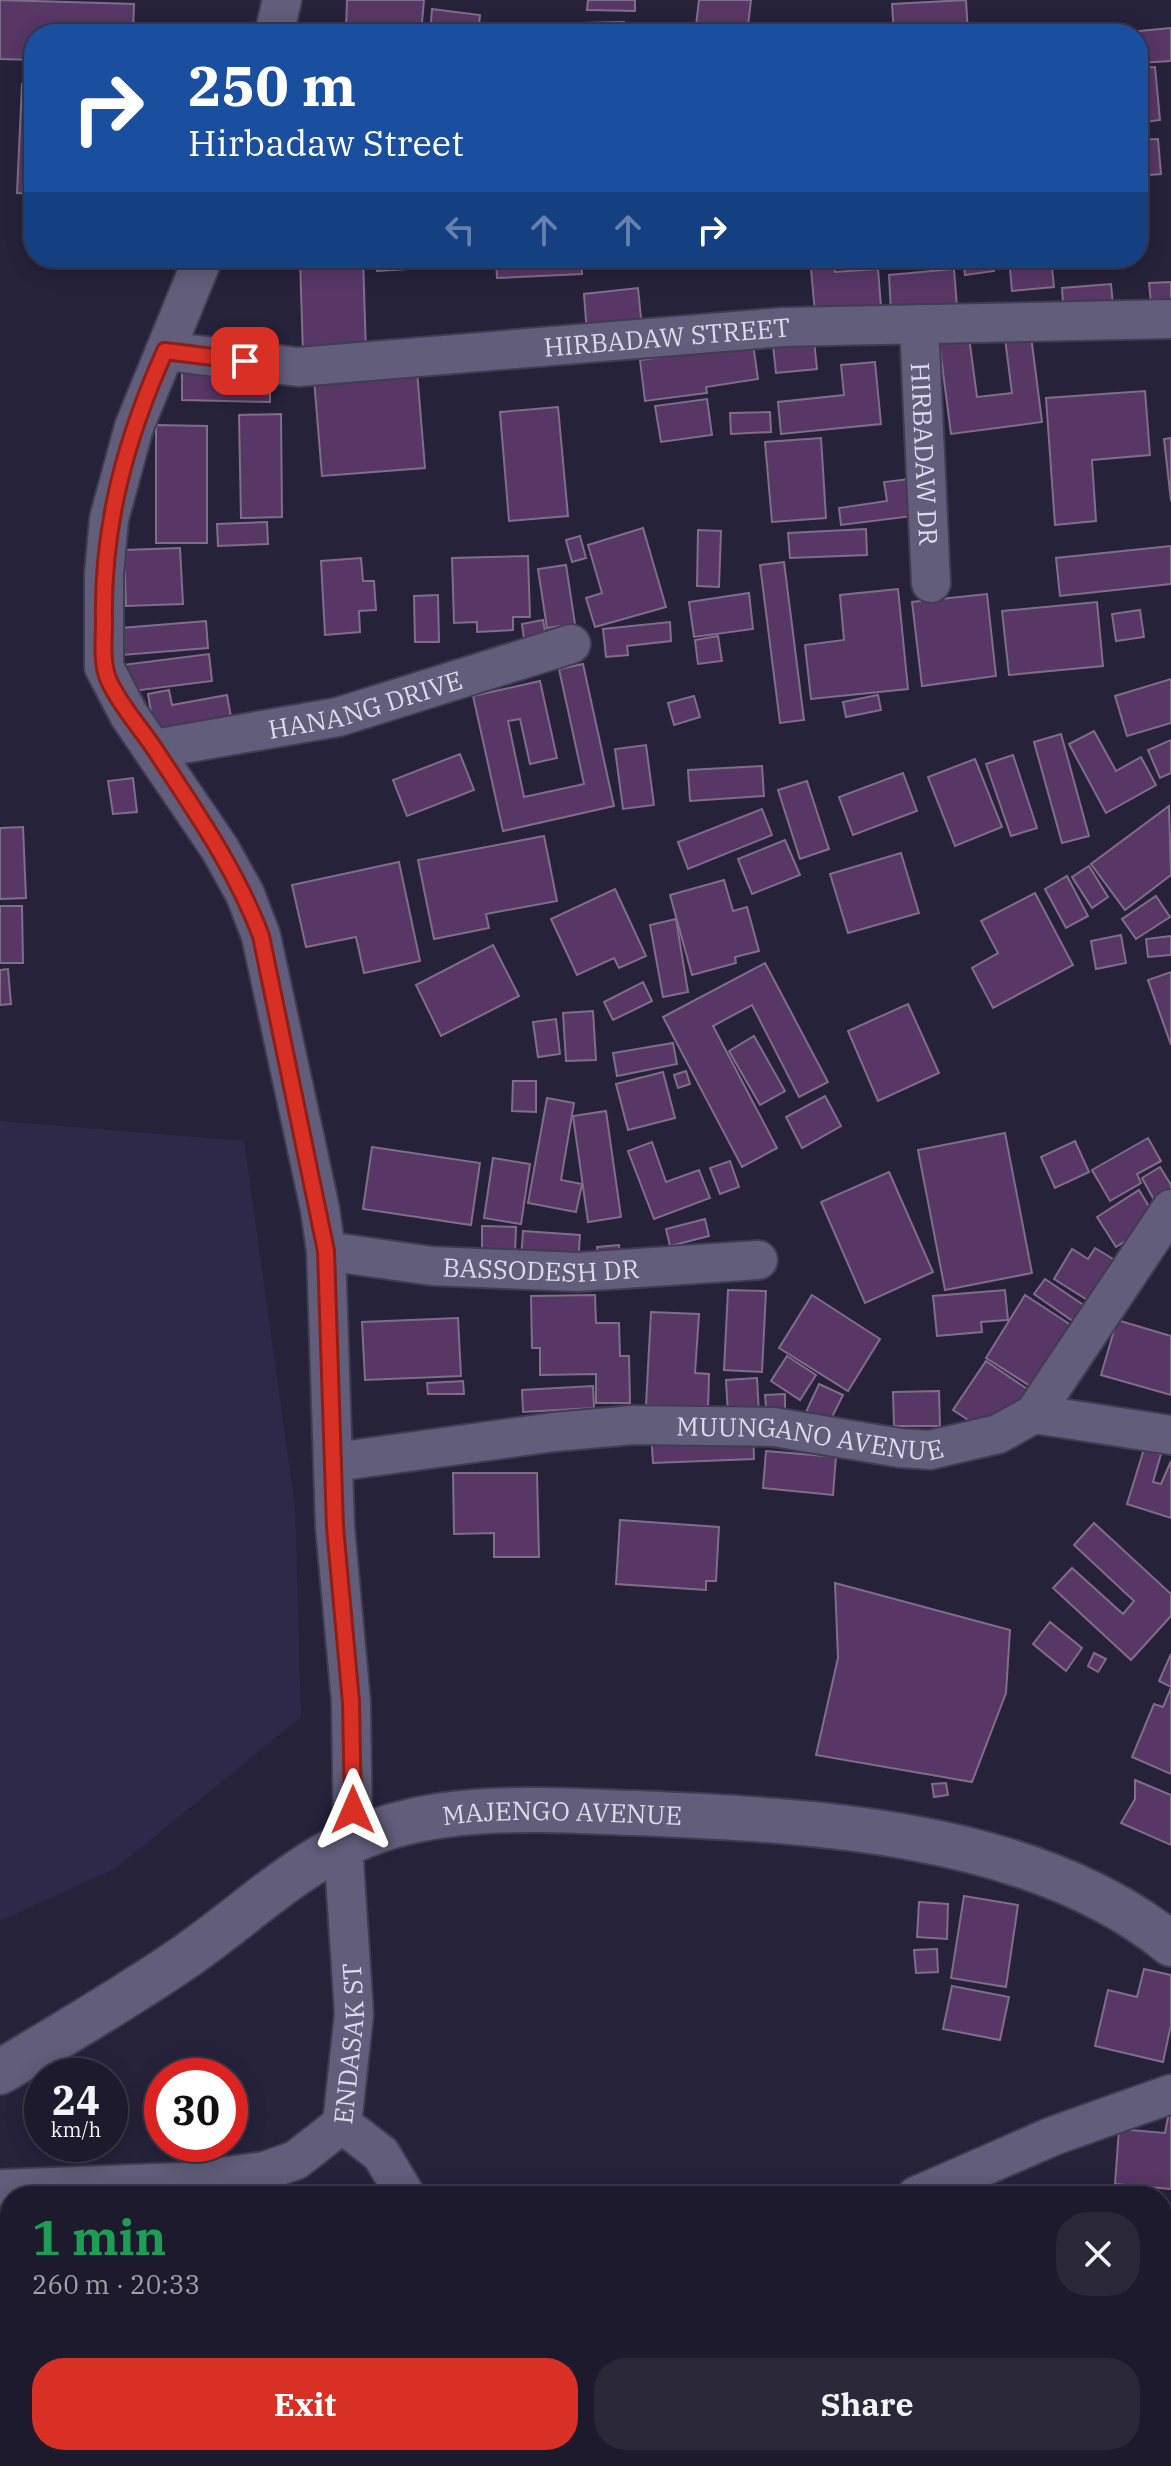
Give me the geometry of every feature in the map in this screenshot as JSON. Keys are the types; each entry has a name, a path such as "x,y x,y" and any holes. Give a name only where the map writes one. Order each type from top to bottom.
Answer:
{"street":[{"path":"276,24 282,0"},
{"name":"ENDASAK ST","path":"78,2186 183,2182 265,2171 296,2160 342,2124 351,2068 354,2014 348,1842 351,1702 335,1527 326,1251 261,936 239,883 129,715 105,669 104,574 109,519 134,427 199,268"},
{"name":"HIRBADAW STREET","path":"165,351 298,367 769,328 1171,319"},
{"name":"HIRBADAW DR","path":"919,324 931,583"},
{"name":"HANANG DRIVE","path":"154,749 338,717 571,644"},
{"name":"MUUNGANO AVENUE","path":"335,1462 554,1432 633,1425 774,1427 930,1450 998,1434 1034,1414 1171,1209"},
{"name":"BASSODESH DR","path":"326,1251 432,1266 578,1272 758,1260"},
{"path":"1034,1414 1171,1435"},
{"name":"MAJENGO AVENUE","path":"0,2072 179,1962 348,1842 421,1819 501,1811 783,1819 916,1838 987,1856 1087,1893 1128,1913 1171,1944"},
{"path":"939,2186 1053,2136 1171,2094"},
{"path":"342,2124 381,2154 400,2186"}],"shaded area":[{"path":"0,1121 244,1141 295,1507 301,1717 116,1868 0,1921"}],"building":[{"path":"0,0 134,4 133,24 24,24 24,60 0,59"},
{"path":"347,0 424,0 422,24 346,24"},
{"path":"588,0 635,0 635,11 587,10"},
{"path":"699,0 751,0 748,24 696,24"},
{"path":"966,0 967,24 893,24 892,4"},
{"path":"432,9 480,15 479,24 431,24"},
{"path":"624,22 624,24 582,24"},
{"path":"1171,28 1171,61 1148,62 1148,30"},
{"path":"1148,67 1155,67 1160,120 1148,122"},
{"path":"22,84 24,84 24,193 17,193"},
{"path":"1158,139 1161,174 1148,175 1148,140"},
{"path":"300,268 363,268 366,352 303,354"},
{"path":"377,268 407,269 377,271"},
{"path":"496,268 582,268 582,274 497,278"},
{"path":"811,268 834,268 835,272 878,269 881,307 815,313"},
{"path":"964,268 994,268 994,271 965,275"},
{"path":"1010,268 1052,268 1054,287 1012,291"},
{"path":"954,269 957,307 891,312 889,275"},
{"path":"1171,282 1171,312 1152,313 1149,283"},
{"path":"1111,284 1114,315 1064,319 1062,288"},
{"path":"638,288 642,328 587,334 584,294"},
{"path":"1031,336 1042,422 951,434 939,341 969,337 977,397 1012,393 1005,339"},
{"path":"814,340 817,369 776,373 773,345"},
{"path":"753,344 758,379 706,387 707,393 645,401 640,360"},
{"path":"875,362 881,424 781,434 778,402 844,395 841,365"},
{"path":"182,367 270,370 270,402 182,400"},
{"path":"417,371 425,468 322,476 314,379"},
{"path":"1145,391 1150,455 1092,460 1096,521 1055,525 1046,398"},
{"path":"707,399 712,435 661,442 655,406"},
{"path":"558,407 568,516 509,521 500,412"},
{"path":"770,412 771,432 731,434 730,413"},
{"path":"281,414 282,517 241,518 239,415"},
{"path":"156,425 207,426 207,543 156,543"},
{"path":"821,438 826,518 772,522 765,442"},
{"path":"1171,438 1171,501 1164,439"},
{"path":"909,479 913,516 841,525 839,508 887,501 884,482"},
{"path":"267,522 268,544 218,546 217,524"},
{"path":"643,528 666,607 595,627 586,598 602,593 588,545"},
{"path":"866,529 867,555 790,558 788,533"},
{"path":"698,530 721,531 719,587 697,586"},
{"path":"580,536 586,558 572,562 566,540"},
{"path":"1171,546 1171,584 1060,596 1056,558"},
{"path":"180,548 183,604 126,606 124,550"},
{"path":"528,556 530,617 513,617 513,630 477,632 477,622 454,623 452,558"},
{"path":"361,558 363,581 374,581 376,610 359,611 360,632 325,635 321,561"},
{"path":"784,562 804,720 780,723 760,565"},
{"path":"566,565 575,624 547,628 538,569"},
{"path":"898,589 908,689 811,699 805,645 844,640 840,595"},
{"path":"749,593 753,629 694,637 689,602"},
{"path":"987,594 996,676 922,686 912,602"},
{"path":"438,595 439,642 415,642 414,596"},
{"path":"1097,602 1103,666 1009,675 1002,611"},
{"path":"1140,610 1144,637 1116,641 1112,614"},
{"path":"543,620 546,636 524,640 522,624"},
{"path":"206,621 208,648 122,655 121,628"},
{"path":"670,622 671,641 627,646 628,655 606,657 603,629"},
{"path":"718,636 722,661 698,664 695,640"},
{"path":"209,654 212,681 125,692 122,665"},
{"path":"583,664 614,806 503,831 473,696 540,681 557,758 530,764 520,719 508,721 524,797 584,784 559,669"},
{"path":"1171,679 1171,723 1127,736 1115,696"},
{"path":"169,690 172,705 227,695 231,717 154,730 148,694"},
{"path":"878,695 881,710 846,717 843,702"},
{"path":"694,696 700,717 674,725 668,703"},
{"path":"1094,731 1116,771 1141,757 1156,785 1106,813 1069,744"},
{"path":"1061,734 1089,836 1062,843 1034,742"},
{"path":"1171,740 1171,773 1160,778 1148,750"},
{"path":"646,745 654,805 623,809 615,749"},
{"path":"460,754 474,790 407,816 393,780"},
{"path":"1013,755 1037,828 1011,836 986,764"},
{"path":"975,759 1002,827 955,846 928,777"},
{"path":"762,766 764,796 690,801 688,770"},
{"path":"903,773 917,811 853,835 839,797"},
{"path":"133,778 137,812 113,814 108,781"},
{"path":"807,781 829,849 800,859 778,790"},
{"path":"1169,806 1171,875 1125,910 1091,864"},
{"path":"762,809 772,835 688,869 678,842"},
{"path":"23,827 26,898 0,899 0,828"},
{"path":"544,836 557,901 486,914 489,928 434,939 418,860"},
{"path":"785,840 800,875 752,894 738,859"},
{"path":"901,853 919,913 848,933 830,874"},
{"path":"399,862 420,961 364,973 356,937 306,947 292,885"},
{"path":"1089,866 1108,897 1092,908 1072,877"},
{"path":"1067,876 1088,916 1066,928 1045,889"},
{"path":"724,880 733,911 747,907 759,951 735,957 736,963 692,975 670,895"},
{"path":"615,889 646,956 619,968 614,958 577,975 551,919"},
{"path":"1035,893 1073,965 993,1008 972,968 998,953 981,921"},
{"path":"1156,896 1170,917 1136,939 1122,919"},
{"path":"0,906 22,906 23,963 0,963"},
{"path":"676,919 688,992 663,997 650,925"},
{"path":"1121,935 1126,963 1096,969 1091,941"},
{"path":"1171,936 1171,955 1148,957 1146,939"},
{"path":"493,945 519,996 441,1036 416,985"},
{"path":"765,963 828,1082 799,1097 752,1005 713,1026 777,1148 742,1167 663,1017"},
{"path":"8,969 11,1004 0,1005 0,970"},
{"path":"1171,972 1171,1045 1148,980"},
{"path":"643,982 652,1001 613,1020 604,1002"},
{"path":"908,1004 939,1073 878,1101 848,1031"},
{"path":"593,1011 596,1060 566,1061 563,1013"},
{"path":"556,1019 560,1054 538,1057 533,1022"},
{"path":"754,1036 785,1091 760,1105 729,1051"},
{"path":"673,1043 677,1064 617,1076 613,1053"},
{"path":"686,1071 690,1084 678,1088 674,1075"},
{"path":"663,1072 675,1118 628,1130 616,1084"},
{"path":"513,1081 536,1081 536,1112 512,1111"},
{"path":"825,1096 841,1126 802,1148 786,1117"},
{"path":"547,1098 574,1103 561,1180 582,1184 576,1212 528,1203"},
{"path":"606,1111 621,1217 588,1222 573,1116"},
{"path":"1005,1133 1032,1273 945,1290 918,1150"},
{"path":"1148,1138 1161,1161 1137,1174 1141,1183 1110,1201 1092,1170"},
{"path":"1075,1141 1089,1172 1055,1188 1041,1157"},
{"path":"652,1142 666,1182 699,1170 710,1198 654,1219 628,1151"},
{"path":"372,1147 480,1163 471,1225 363,1209"},
{"path":"493,1158 530,1164 521,1224 484,1218"},
{"path":"730,1161 739,1187 720,1194 710,1168"},
{"path":"1160,1167 1171,1185 1171,1199 1158,1207 1142,1178"},
{"path":"889,1172 933,1272 865,1303 821,1202"},
{"path":"1139,1190 1158,1221 1116,1247 1097,1217"},
{"path":"705,1219 709,1236 670,1246 666,1229"},
{"path":"482,1226 516,1227 515,1255 482,1255"},
{"path":"523,1231 580,1235 578,1264 521,1261"},
{"path":"619,1245 620,1264 599,1266 597,1247"},
{"path":"1095,1248 1123,1265 1097,1306 1054,1279 1072,1249 1088,1259"},
{"path":"1045,1279 1088,1308 1077,1324 1034,1294"},
{"path":"728,1290 766,1291 762,1372 724,1370"},
{"path":"1005,1290 1008,1320 981,1322 982,1332 937,1336 933,1296"},
{"path":"595,1295 596,1323 619,1323 620,1356 629,1356 630,1403 596,1403 596,1374 540,1375 540,1348 532,1348 531,1296"},
{"path":"812,1295 880,1339 848,1391 779,1348"},
{"path":"1025,1295 1077,1329 1038,1391 986,1358"},
{"path":"651,1312 699,1314 695,1373 709,1374 708,1409 646,1405"},
{"path":"458,1318 461,1376 365,1380 362,1322"},
{"path":"1117,1320 1171,1336 1171,1395 1101,1375"},
{"path":"787,1356 816,1375 800,1400 771,1381"},
{"path":"986,1361 1036,1395 985,1431 953,1410"},
{"path":"757,1378 759,1414 728,1415 726,1380"},
{"path":"463,1381 464,1394 428,1394 427,1383"},
{"path":"819,1384 843,1395 829,1423 806,1412"},
{"path":"593,1386 594,1408 523,1412 522,1390"},
{"path":"939,1391 940,1426 894,1426 893,1392"},
{"path":"785,1394 785,1415 767,1417 765,1395"},
{"path":"753,1430 754,1459 653,1463 651,1433"},
{"path":"1144,1449 1161,1454 1153,1482 1161,1484 1171,1461 1171,1518 1127,1504"},
{"path":"766,1451 836,1457 833,1495 763,1488"},
{"path":"453,1473 537,1473 539,1557 494,1557 494,1533 454,1534"},
{"path":"620,1520 719,1527 716,1581 706,1581 706,1590 616,1584"},
{"path":"1094,1523 1171,1594 1171,1616 1131,1660 1053,1588 1072,1568 1123,1614 1134,1601 1074,1545"},
{"path":"835,1583 1010,1630 1006,1693 972,1782 816,1755 838,1658"},
{"path":"1050,1622 1082,1648 1066,1671 1033,1644"},
{"path":"1094,1653 1106,1659 1098,1672 1088,1666"},
{"path":"1171,1654 1171,1687 1159,1681"},
{"path":"1171,1688 1171,1774 1132,1757 1154,1704 1163,1707"},
{"path":"1135,1780 1171,1795 1171,1845 1121,1823 1135,1799"},
{"path":"946,1783 948,1795 934,1797 932,1784"},
{"path":"964,1896 1018,1905 1006,1987 951,1978"},
{"path":"919,1902 948,1904 947,1939 917,1937"},
{"path":"937,1949 938,1972 916,1973 914,1950"},
{"path":"1144,1969 1171,1975 1171,2025 1163,2062 1095,2046 1108,1990 1137,1997"},
{"path":"952,1986 1009,1997 1000,2040 943,2029"},
{"path":"1171,2102 1171,2186 1115,2184 1119,2129 1165,2133"}],"route":[{"path":"245,361 165,351 134,427 109,519 103,599 104,667 129,715 220,849 245,894 261,936 320,1209 326,1251 335,1527 351,1702 353,1810"}]}
